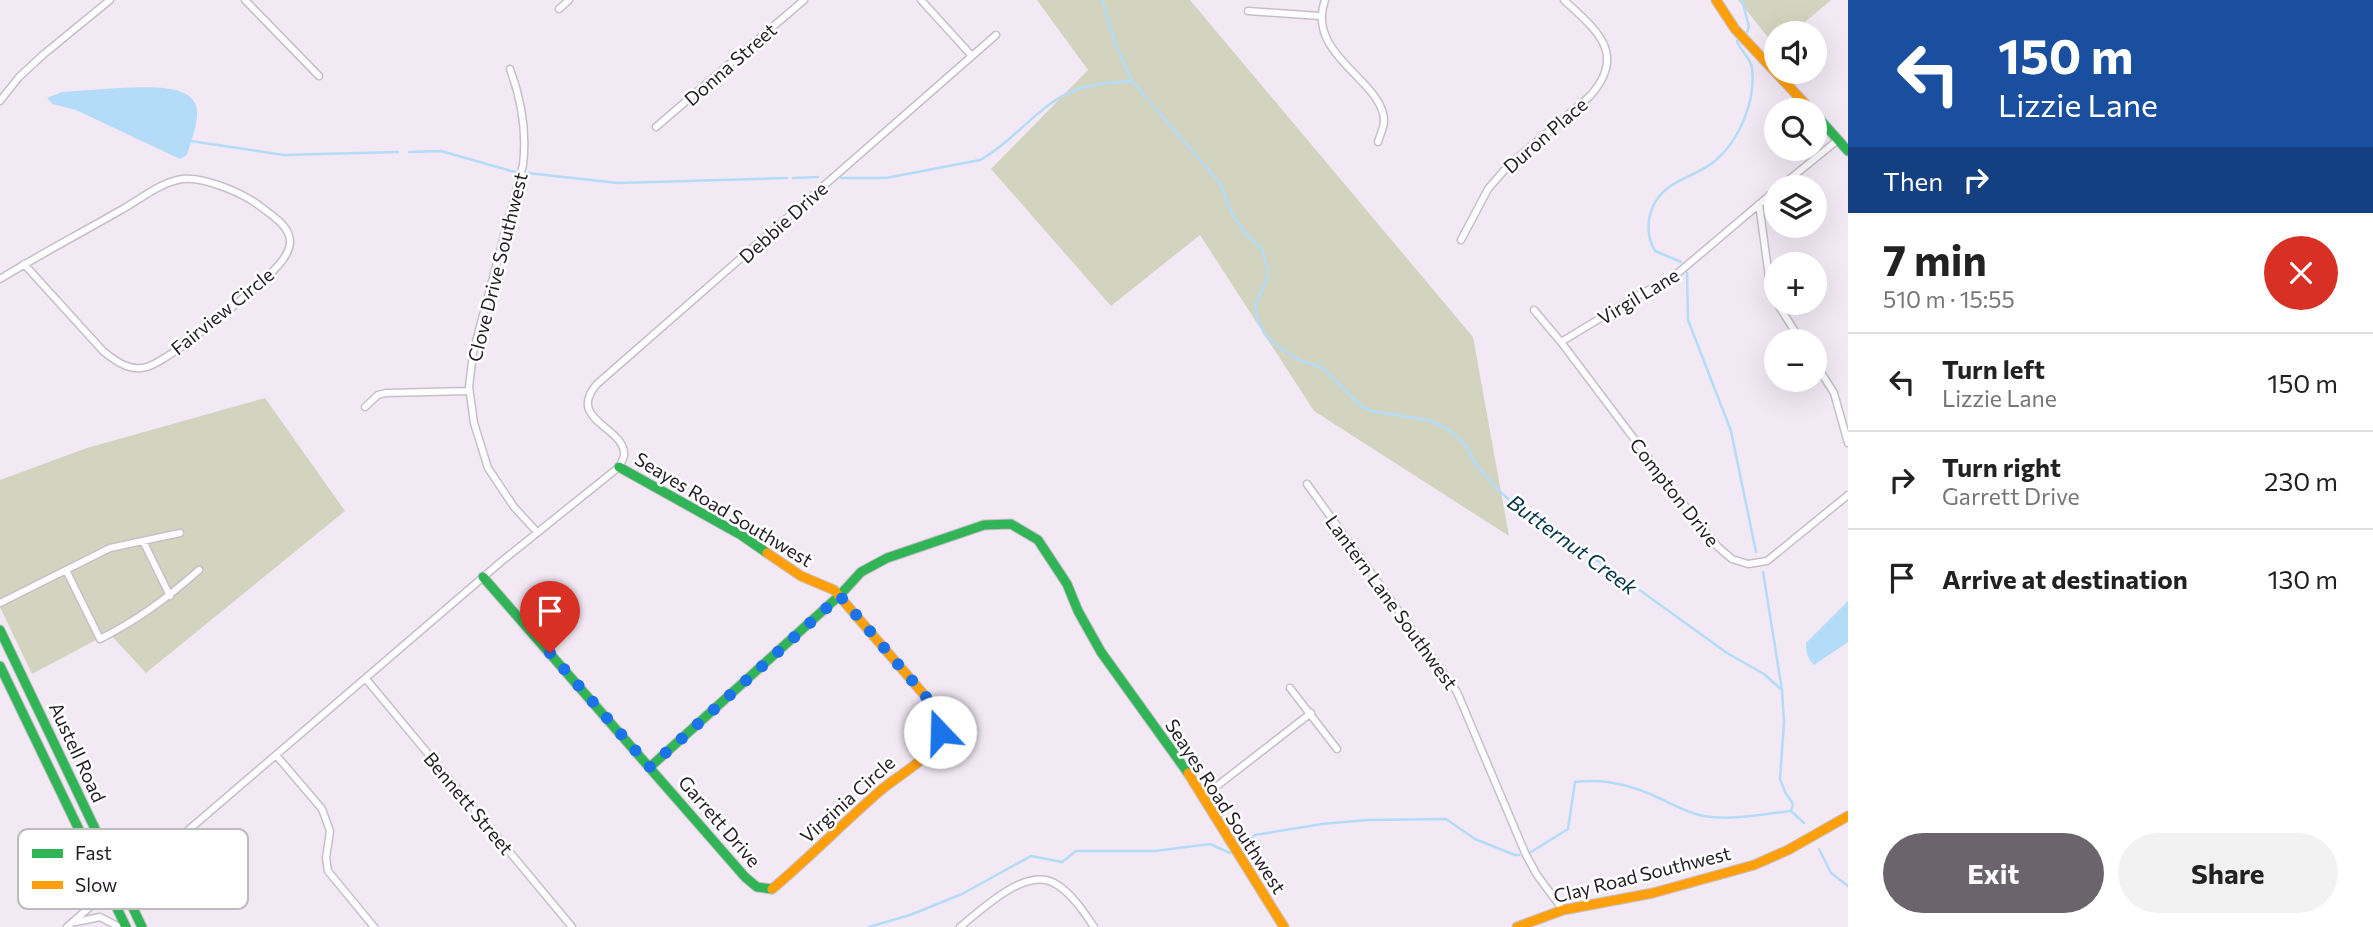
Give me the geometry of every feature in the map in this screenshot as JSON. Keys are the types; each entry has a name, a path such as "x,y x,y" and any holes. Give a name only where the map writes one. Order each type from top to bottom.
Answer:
{"street":[{"path":"0,101 19,77 44,54 110,0"},
{"path":"246,0 319,76"},
{"path":"558,9 569,0"},
{"name":"Donna Street","path":"656,127 804,0"},
{"path":"921,0 972,56"},
{"path":"1325,0 1320,16 1332,48 1377,101 1383,113 1384,122 1378,142"},
{"name":"Duron Place","path":"1461,240 1488,189 1507,167 1590,96 1607,69 1608,51 1602,38 1586,19 1564,0"},
{"path":"1716,0 1735,29 1800,98"},
{"path":"1248,11 1320,16"},
{"name":"Debbie Drive","path":"619,467 624,455 622,447 593,416 588,402 597,384 996,35"},
{"name":"Clove Drive Southwest","path":"510,69 522,106 523,166 473,353 469,391 474,423 488,468 514,507 537,532"},
{"path":"1827,127 1848,151"},
{"name":"Virgil Lane","path":"1795,175 1839,139"},
{"name":"Fairview Circle","path":"185,179 228,189 258,205 282,224 289,235 290,246 273,272 220,316 167,356 146,368 117,363 86,334 23,264 163,184 185,179"},
{"name":"Virgil Lane","path":"1562,342 1672,278 1764,200"},
{"path":"1759,204 1766,252"},
{"path":"0,279 23,264"},
{"name":"Compton Drive","path":"1534,310 1562,342 1681,501 1718,547 1732,559 1748,564 1767,561 1848,495"},
{"path":"1827,384 1837,402 1848,443"},
{"path":"365,407 378,395 386,393 469,391"},
{"name":"Seayes Road Southwest","path":"190,829 483,577 619,467 741,535 812,583 834,590 840,596 861,572 904,551 984,526 1011,524 1021,528 1038,540 1053,560 1101,652 1204,796 1284,927"},
{"name":"Lantern Lane Southwest","path":"1307,484 1457,692 1526,855 1563,910"},
{"path":"0,603 110,548 180,533"},
{"path":"143,541 170,596"},
{"path":"66,570 100,639 135,621 170,596 199,570"},
{"name":"Garrett Drive","path":"483,577 745,877 757,887 771,890"},
{"path":"650,767 840,596"},
{"name":"Virginia Circle","path":"771,890 933,746 940,732 937,715 926,697 840,596"},
{"name":"Austell Road","path":"0,630 94,829"},
{"name":"Austell Road","path":"0,666 78,829"},
{"name":"Bennett Street","path":"366,678 572,927"},
{"path":"1290,688 1338,749"},
{"path":"1204,796 1311,713"},
{"path":"276,755 323,809 330,831 326,859 328,871 374,927"},
{"name":"Clay Road Southwest","path":"1517,927 1563,910 1653,892 1754,864 1788,850 1848,816"},
{"path":"960,927 1003,894 1022,883 1038,879 1055,883 1077,904 1094,927"},
{"name":"Seayes Road Southwest","path":"69,925 87,909"},
{"name":"Austell Road","path":"117,909 126,927"},
{"name":"Austell Road","path":"133,909 142,927"},
{"name":"Seayes Road Southwest","path":"69,925 100,917 119,927"}],"green space":[{"path":"1037,0 1190,0 1473,337 1509,536 1314,411 1200,235 1111,306 991,169 1088,70"},
{"path":"1738,0 1831,0 1806,21 1764,21 1764,32"},
{"path":"265,398 345,511 146,673 109,633 32,674 0,607 0,480 87,448"}],"water":[{"path":"166,88 187,95 194,101 196,121 187,155 180,159 76,110 53,104 47,98 62,92"},
{"path":"1848,601 1848,642 1814,665 1807,655 1806,643"}],"waterway":[{"name":"Butternut Creek","path":"1102,0 1116,46 1132,81 1220,183 1232,214 1246,234 1262,249 1268,271 1255,312 1271,342 1299,360 1321,367 1361,406 1372,411 1427,420 1448,429 1464,444 1476,464 1498,490 1532,519 1609,568 1727,653 1764,674 1782,690"},
{"path":"1742,0 1749,27 1747,32"},
{"path":"1681,262 1655,251 1649,233 1650,215 1664,191 1715,161 1739,131 1749,106 1753,80 1751,64 1737,41"},
{"path":"841,178 886,178 980,160 1064,95 1091,86 1132,81"},
{"path":"191,141 284,155 398,152"},
{"path":"409,152 441,151 515,172"},
{"path":"527,173 618,183 787,178"},
{"path":"793,178 818,177"},
{"path":"1687,273 1688,320 1731,431 1756,552"},
{"name":"Butternut Creek","path":"1763,572 1782,690 1784,722 1780,779 1793,804 1791,811 1804,823"},
{"path":"1531,852 1568,829 1575,782 1597,781 1628,786 1704,816 1736,817 1791,811"},
{"path":"1243,846 1255,835 1322,824 1367,820 1446,819 1475,839 1519,855"},
{"path":"869,927 910,915 962,894 1031,856 1062,862 1076,851 1155,851 1210,844 1230,853"},
{"name":"Butternut Creek","path":"1819,849 1831,873 1848,886"}],"traffic: fast":[{"path":"1827,127 1848,151"},
{"path":"619,467 741,535 767,553"},
{"path":"650,767 840,595 861,572 887,558 984,525 1011,524 1038,540 1067,584 1078,611 1101,652 1188,773"},
{"path":"483,577 745,877 757,887 772,889"},
{"path":"0,630 95,829"},
{"path":"0,666 79,829"},
{"path":"117,909 126,927"},
{"path":"133,909 142,927"}],"traffic: slow":[{"path":"1716,0 1735,29 1800,98"},
{"path":"767,553 801,576 834,590 926,697 938,715 941,726 935,745 921,760 880,791 772,889"},
{"path":"1188,773 1284,927"},
{"path":"1517,927 1563,910 1653,893 1754,865 1788,850 1848,816"}],"route":[{"path":"550,653 650,767 840,596 926,697 937,715 940,732"}]}
